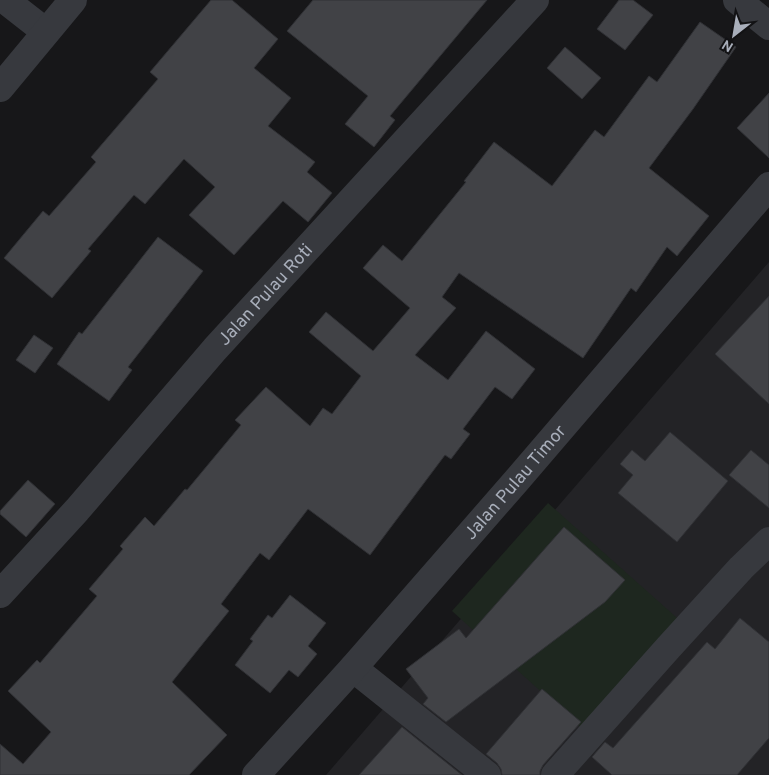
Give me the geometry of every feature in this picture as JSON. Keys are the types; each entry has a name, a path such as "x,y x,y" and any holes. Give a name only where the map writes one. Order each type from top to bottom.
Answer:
{"street":[{"path":"5,0 46,32"},
{"path":"0,88 73,0"},
{"name":"Jalan Pulau Roti","path":"0,594 77,510 216,349 534,0"},
{"path":"737,0 769,26"},
{"name":"Jalan Pulau Timor","path":"256,775 353,668 524,472 769,186"},
{"path":"555,775 741,568 769,541"},
{"path":"353,668 487,775"}],"shaded area":[{"path":"769,262 769,775 326,775"},
{"path":"548,503 685,625 588,734 452,611"}],"building":[{"path":"211,0 232,0 278,39 254,68 291,98 268,126 315,162 307,172 332,193 308,222 283,201 234,255 189,215 215,187 184,159 145,204 134,195 88,249 91,251 52,298 4,258 43,211 49,216 96,162 91,157 158,79 150,72"},
{"path":"313,0 487,0 390,116 395,120 374,147 345,124 368,96 287,31"},
{"path":"619,0 633,0 653,15 625,50 597,29"},
{"path":"700,22 736,47 649,168 709,216 677,256 667,247 636,292 631,288 583,358 459,273 442,297 456,308 415,355 448,380 486,331 535,369 512,399 495,387 463,429 470,434 451,459 445,455 370,555 308,509 269,560 260,553 221,604 229,611 172,682 227,735 189,775 0,775 0,744 23,764 51,732 8,691 37,660 40,663 97,596 89,589 123,549 120,546 145,517 154,526 185,489 187,490 241,425 235,420 266,387 310,426 323,408 332,414 361,376 309,332 326,312 373,351 410,308 363,268 383,245 402,261 466,182 464,181 494,142 552,186 595,130 604,137 649,76 657,82"},
{"path":"565,47 601,78 582,99 547,68"},
{"path":"769,93 769,158 737,128"},
{"path":"158,237 203,271 128,367 132,370 109,401 57,364 79,332 82,334"},
{"path":"769,296 769,404 715,354"},
{"path":"34,335 53,348 35,373 16,360"},
{"path":"670,432 728,481 677,542 618,493 633,475 620,464 632,450 645,461"},
{"path":"751,450 769,465 769,508 729,475"},
{"path":"28,480 55,504 26,537 0,514 0,511"},
{"path":"564,527 625,580 605,602 446,722 423,704 428,698 406,669 459,629 466,638"},
{"path":"290,595 326,623 308,646 317,654 298,677 289,670 270,693 235,665 253,641 250,639 268,615 272,618"},
{"path":"740,618 769,642 769,738 737,775 612,775 592,757 605,742 613,748 707,642 715,649"},
{"path":"542,689 581,722 543,765 540,775 502,775 497,763 486,754"},
{"path":"402,727 462,775 359,775"}]}
